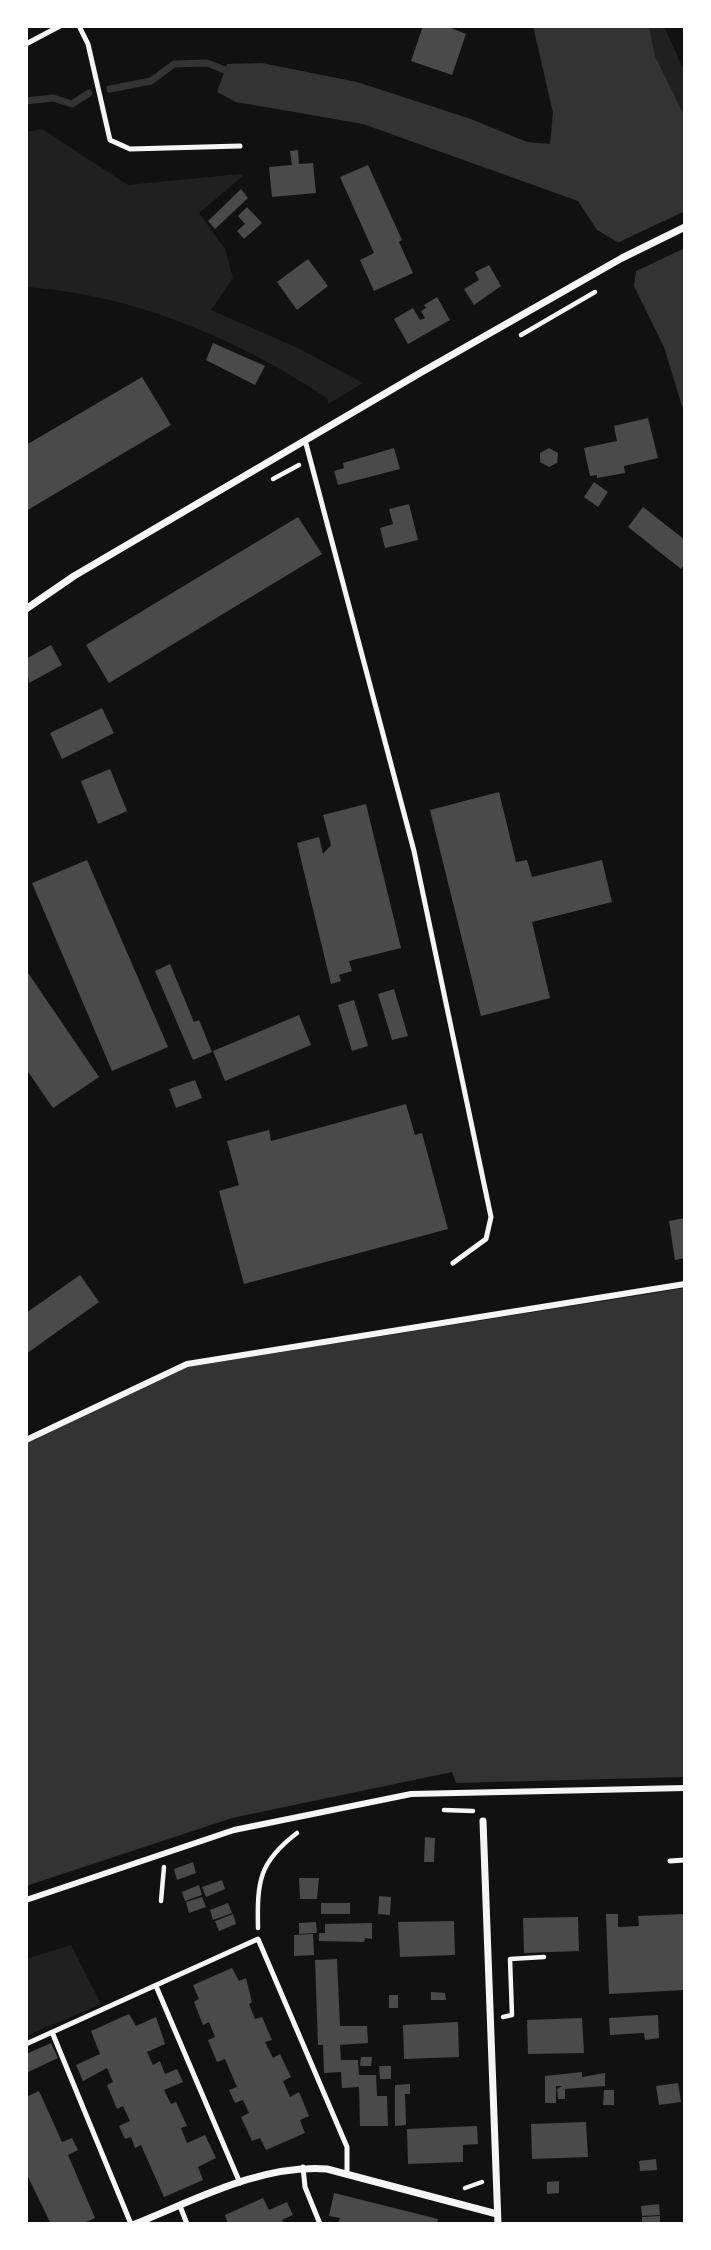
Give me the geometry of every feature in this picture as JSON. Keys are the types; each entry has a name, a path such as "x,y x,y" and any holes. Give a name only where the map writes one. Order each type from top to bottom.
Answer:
{"street":[{"path":"26,609 74,576 305,440 622,258 685,227"},
{"path":"26,1440 187,1364 685,1284"},
{"path":"26,1900 234,1830 411,1794 685,1788"},
{"path":"483,1821 498,2224"},
{"path":"133,2224 240,2183 303,2167 347,2175 497,2214"}],"lane":[{"path":"26,44 60,26"},
{"path":"79,26 88,44 110,141 130,149 240,146"},
{"path":"305,440 414,851 491,1217 486,1239 453,1264"},
{"path":"670,1861 685,1860"},
{"path":"26,2044 258,1939 347,2147 347,2175"},
{"path":"156,1986 240,2183"},
{"path":"52,2032 133,2224"},
{"path":"303,2167 304,2186 320,2224"},
{"path":"180,2206 187,2224"}],"path":[{"path":"435,1810 475,1811 483,1821"},
{"path":"258,1939 257,1893 268,1857 297,1833 308,1831"},
{"path":"162,1901 165,1855"},
{"path":"504,2029 503,2016 512,2015 510,1959 544,1957"},
{"path":"460,2187 476,2186 487,2175"}],"shaded area":[{"path":"533,26 649,26 655,56 685,117 685,416 664,347 634,286 636,272 619,243 597,230 578,201 363,124 236,102 217,92 227,64 262,63 357,82 471,119 527,142 550,144 553,113"},
{"path":"649,26 664,26 685,73 685,117 655,56"},
{"path":"42,129 128,185 239,174 243,176 199,213 225,249 233,278 211,310 300,349 363,383 328,404 328,399 259,358 185,324 106,299 26,287 26,132"},
{"path":"685,1288 685,1777 456,1783 452,1772 232,1818 26,1886 26,1443 188,1367"},
{"path":"71,1945 101,2004 26,2036 26,1959"}],"pier":[{"path":"685,211 685,248 632,273 615,244"}],"building":[{"path":"423,26 446,26 466,34 452,75 411,61"},
{"path":"298,150 299,164 313,163 316,193 272,197 269,167 292,165 290,151"},
{"path":"368,165 402,240 399,242 413,273 374,291 360,260 374,253 340,177"},
{"path":"241,189 248,198 215,229 208,221"},
{"path":"247,207 262,223 244,239 237,231 245,224 238,216"},
{"path":"308,259 328,286 297,310 277,282"},
{"path":"489,265 501,286 474,305 464,289 479,280 475,272"},
{"path":"437,297 450,320 408,344 394,319 413,308 420,320 425,318 421,311 426,308 424,305"},
{"path":"213,343 265,366 255,385 206,360"},
{"path":"142,377 171,425 26,511 26,445"},
{"path":"648,418 658,458 624,466 625,473 597,478 597,475 590,476 584,448 617,441 614,426"},
{"path":"394,448 400,469 338,485 334,471 344,468 343,463"},
{"path":"549,448 558,453 557,463 549,467 540,462 540,453"},
{"path":"594,482 608,492 598,507 584,497"},
{"path":"409,504 418,540 385,548 380,528 393,524 389,509"},
{"path":"643,507 685,540 685,564 681,569 628,527"},
{"path":"298,517 322,554 109,683 86,645"},
{"path":"51,645 62,665 29,683 26,659"},
{"path":"102,708 114,733 62,759 50,733"},
{"path":"110,769 127,811 98,824 81,781"},
{"path":"499,792 516,862 527,860 532,877 602,860 612,902 532,922 550,998 481,1016 430,810"},
{"path":"366,804 401,948 349,961 352,971 339,975 341,981 331,984 297,843 319,837 323,854 331,845 323,815"},
{"path":"87,860 168,1047 112,1071 32,883"},
{"path":"170,964 194,1022 199,1020 212,1052 193,1060 155,971"},
{"path":"26,970 99,1077 53,1108 26,1069"},
{"path":"394,989 408,1036 392,1040 378,994"},
{"path":"354,1000 368,1046 352,1051 338,1005"},
{"path":"299,1015 311,1045 225,1081 213,1051"},
{"path":"195,1080 202,1098 176,1108 169,1089"},
{"path":"406,1104 415,1135 422,1133 448,1229 244,1284 219,1191 239,1185 227,1141 269,1130 271,1141"},
{"path":"685,1218 685,1258 675,1260 669,1221"},
{"path":"80,1275 99,1302 26,1354 26,1313"},
{"path":"425,1837 435,1838 434,1862 424,1862"},
{"path":"193,1862 196,1873 177,1880 174,1869"},
{"path":"299,1878 319,1878 317,1899 300,1899"},
{"path":"222,1880 225,1889 206,1897 202,1887"},
{"path":"199,1885 202,1895 185,1901 182,1892"},
{"path":"379,1896 391,1897 390,1915 378,1914"},
{"path":"202,1897 206,1907 189,1913 186,1902"},
{"path":"228,1903 232,1913 213,1920 210,1910"},
{"path":"321,1903 350,1903 350,1914 321,1914"},
{"path":"233,1914 236,1924 219,1931 215,1921"},
{"path":"606,1914 618,1914 618,1927 639,1926 638,1916 685,1914 685,1990 609,1994"},
{"path":"578,1917 579,1951 524,1953 523,1918"},
{"path":"454,1921 455,1955 400,1957 398,1922"},
{"path":"316,1922 317,1933 299,1934 299,1923"},
{"path":"372,1923 372,1939 365,1938 364,1942 319,1941 319,1933 325,1933 325,1924"},
{"path":"313,1934 314,1955 294,1956 294,1935"},
{"path":"337,1959 340,2026 367,2026 368,2043 340,2045 341,2060 358,2060 359,2075 376,2075 377,2096 387,2096 388,2126 360,2126 359,2087 342,2088 341,2072 324,2073 323,2045 318,2045 315,1960"},
{"path":"232,1968 239,1981 246,1978 252,2002 249,2004 255,2019 262,2017 272,2040 265,2042 273,2058 280,2054 291,2077 283,2081 290,2097 299,2092 309,2116 300,2120 305,2133 266,2150 260,2138 252,2141 241,2117 249,2113 243,2100 235,2103 229,2090 237,2087 225,2059 217,2062 208,2040 215,2037 209,2022 203,2025 194,2002 199,1999 193,1985"},
{"path":"431,1992 445,1993 446,2000 431,2000"},
{"path":"389,1995 398,1995 398,2008 389,2008"},
{"path":"129,2014 136,2026 156,2017 165,2044 147,2052 153,2065 160,2061 165,2074 177,2069 183,2082 164,2090 171,2104 176,2102 187,2126 181,2128 187,2143 205,2135 216,2158 198,2167 203,2180 164,2197 141,2145 135,2148 131,2137 125,2139 119,2126 130,2121 123,2106 117,2109 107,2085 113,2082 107,2068 83,2081 76,2065 100,2054 91,2031"},
{"path":"658,2015 659,2038 645,2040 644,2033 610,2035 609,2018"},
{"path":"582,2018 584,2053 528,2054 527,2020"},
{"path":"458,2022 459,2057 404,2059 403,2025"},
{"path":"51,2043 58,2058 26,2073 26,2054"},
{"path":"361,2057 372,2057 371,2066 360,2066"},
{"path":"379,2066 391,2066 391,2079 380,2079"},
{"path":"582,2072 582,2077 605,2073 605,2086 565,2089 565,2099 558,2099 557,2089 562,2086 556,2086 556,2103 545,2103 545,2076"},
{"path":"678,2083 681,2102 659,2105 656,2086"},
{"path":"410,2084 410,2094 405,2094 406,2125 395,2126 395,2085"},
{"path":"604,2090 614,2090 614,2105 603,2105"},
{"path":"39,2091 62,2142 72,2138 78,2150 68,2155 95,2218 82,2224 51,2224 26,2173 26,2097"},
{"path":"586,2122 588,2157 532,2159 531,2124"},
{"path":"477,2126 478,2144 463,2145 463,2162 408,2164 407,2129"},
{"path":"656,2159 657,2170 640,2171 639,2161"},
{"path":"559,2181 559,2193 547,2194 547,2182"},
{"path":"334,2193 438,2219 437,2224 338,2224 340,2218 329,2216"},
{"path":"263,2198 269,2210 287,2202 293,2215 282,2220 284,2224 228,2224 225,2215"},
{"path":"659,2204 660,2215 642,2216 641,2206"},
{"path":"660,2216 660,2224 642,2224 642,2217"}],"waterway":[{"path":"110,89 151,81 174,64 207,63 230,72"},
{"path":"26,101 53,98 72,104 89,93"}]}
